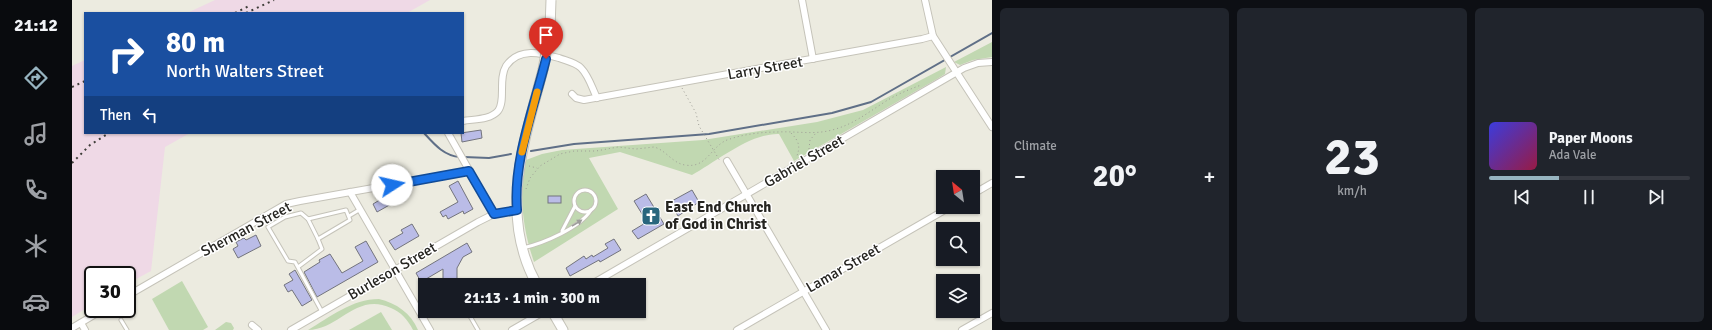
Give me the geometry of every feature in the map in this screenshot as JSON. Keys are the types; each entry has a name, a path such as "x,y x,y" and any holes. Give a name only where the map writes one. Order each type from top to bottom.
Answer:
{"main road":[{"path":"533,278 523,248 518,224 516,188 521,157 550,36 551,0"},
{"path":"556,318 563,330"}],"street":[{"path":"802,0 812,59"},
{"path":"925,0 933,36 992,127"},
{"name":"Larry Street","path":"572,94 576,98 584,100 597,98 933,36"},
{"path":"464,121 488,117 498,110 501,104 501,84 507,66 516,57 527,53 540,53 578,65 588,77 597,98"},
{"name":"Gabriel Street","path":"602,278 971,64 992,62"},
{"path":"449,134 464,164 494,214"},
{"path":"727,161 826,330"},
{"name":"Sherman Street","path":"136,291 286,204 469,171"},
{"path":"980,190 992,183"},
{"path":"350,192 430,330"},
{"name":"Burleson Street","path":"291,330 478,222 494,214 517,210"},
{"name":"Lamar Street","path":"737,330 938,214"},
{"path":"962,330 992,313"},
{"path":"72,328 89,318"},
{"path":"512,330 533,318"},
{"path":"81,323 86,330"},
{"path":"252,325 258,330"}],"lane":[{"path":"523,248 537,245 561,233 586,218 595,204 595,197 587,190 577,193 574,200 575,206 561,233"},
{"path":"575,206 584,212 591,210"},
{"path":"308,219 345,209 349,216 350,220 318,239"},
{"path":"349,216 360,209"},
{"path":"298,268 322,249 308,219 301,212 285,216 268,227 288,261 295,262 298,268 322,312"},
{"path":"471,318 478,330"},
{"path":"121,320 127,330"}],"path":[{"path":"525,191 530,178 539,168 551,158 560,154 574,151 596,151 618,147 636,149 654,147 674,162 685,165 696,165 706,160 723,142 739,136 777,132 817,133 846,126 895,96 922,84"},
{"path":"682,88 696,113 699,126 720,161"},
{"path":"791,132 798,141 800,148 794,160"},
{"path":"809,151 810,140 817,133"},
{"path":"526,163 531,168 539,168"}],"shaded area":[{"path":"215,0 430,0 409,12 189,12"},
{"path":"84,60 84,134 188,134 165,147 151,271 136,279 136,266 84,266 84,310 72,317 72,66"}],"green space":[{"path":"992,42 992,57 973,60 960,65 954,62"},
{"path":"946,67 945,74 937,79 794,161 779,134 768,135 745,143 692,175 620,152 589,158 618,209 534,262 527,237 523,212 522,186 526,160 542,154 562,150 703,140 817,122 863,110"},
{"path":"182,281 208,327 203,330 169,330 152,299"},
{"path":"379,299 397,306 407,314 418,330 413,330 398,312 379,304 358,308 329,324 308,330 350,305"},
{"path":"381,312 392,330 349,330"},
{"path":"226,322 231,323 234,328 233,330 215,330"}],"building":[{"path":"481,130 482,138 462,142 461,134 464,134 464,133"},
{"path":"458,181 473,209 464,214 463,211 448,219 446,215 443,217 440,212 458,202 449,186"},
{"path":"692,190 699,202 678,216 670,202"},
{"name":"East End Church of God in Christ","path":"646,194 664,224 638,239 632,231 647,222 634,201"},
{"path":"388,195 393,203 377,212 373,204"},
{"path":"548,196 561,196 561,203 548,203"},
{"path":"412,224 419,236 395,250 389,241 403,233 401,230"},
{"path":"256,235 261,246 238,258 233,249 238,246 236,242 244,238 246,240"},
{"path":"614,239 621,250 570,276 566,268 584,256 586,259 592,255 593,257 608,248 605,244"},
{"path":"366,241 378,262 317,297 304,272 320,262 319,260 330,254 342,273 363,261 355,247"},
{"path":"467,243 472,252 463,257 457,268 457,278 443,278 443,269 428,278 419,278 416,273"},
{"path":"295,270 312,300 302,306 292,290 288,292 284,285 293,280 289,274"}],"waterway":[{"path":"531,151 574,144 709,134 832,113 871,102 992,33"},
{"path":"425,134 444,152 460,157"},
{"path":"464,157 489,158 511,154"}],"railway":[{"path":"248,12 274,0"},
{"path":"237,12 251,5"},
{"path":"72,87 84,81"},
{"path":"72,163 90,145 107,134"}],"slow traffic":[{"path":"522,152 537,92"}],"place":[{"name":"East End Church of God in Christ","path":"651,216"}],"route":[{"path":"392,185 469,171 494,214 517,210 516,188 521,154 546,59"}]}
